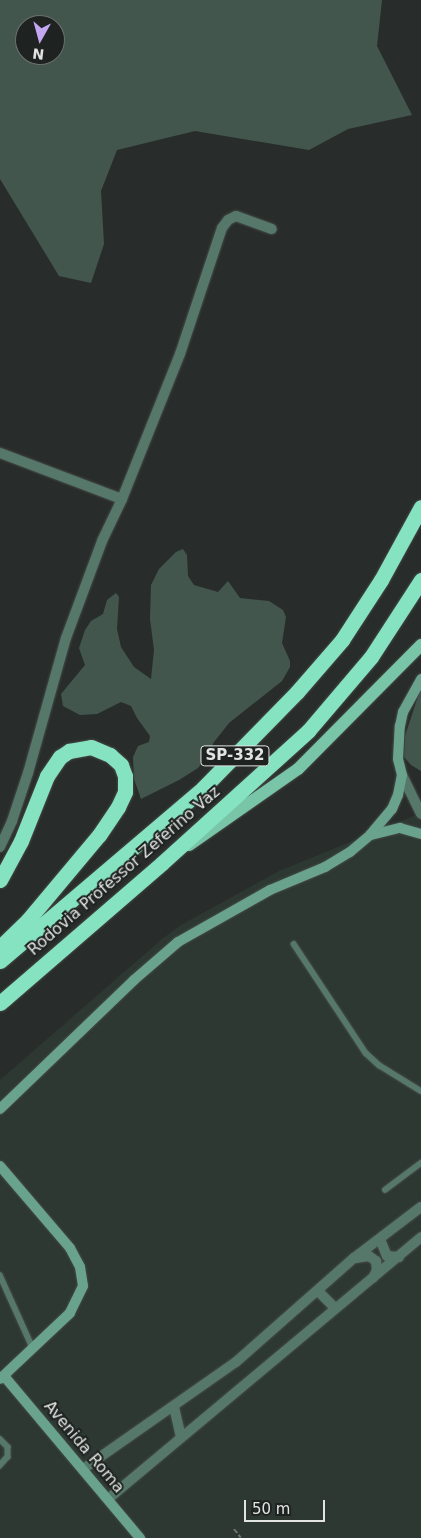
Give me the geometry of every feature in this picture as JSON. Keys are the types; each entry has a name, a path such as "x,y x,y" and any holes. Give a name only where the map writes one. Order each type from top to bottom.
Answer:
{"highway":[{"name":"Rodovia Professor Zeferino Vaz","path":"0,961 203,788 297,692 342,640 381,580 421,508"},
{"name":"Rodovia Professor Zeferino Vaz","path":"0,1003 162,864 308,731 371,657 421,580"},
{"path":"0,880 21,841 47,776 60,757 69,751 91,747 110,755 121,765 125,776 124,792 118,807 99,835 28,920 0,947"}],"main road":[{"path":"162,864 298,769 421,645"}],"street":[{"path":"0,847 12,821 28,773 66,638 102,541 122,499 180,354 222,228 228,220 236,216 272,230"},
{"path":"0,453 122,499"},
{"path":"421,679 403,712 400,726 398,759 402,775 421,814"},
{"path":"0,1109 134,980 178,942 270,890 325,867 350,852 370,835 392,809 398,795 402,775"},
{"path":"370,835 400,828 421,834"},
{"path":"0,1166 70,1248 80,1267 83,1286 70,1313 2,1378"},
{"path":"83,1469 236,1362 354,1258 421,1207"},
{"path":"108,1499 150,1466 181,1437 421,1237"},
{"path":"380,1239 387,1256 399,1257"},
{"path":"354,1258 369,1256 376,1261 377,1270 372,1279"},
{"path":"318,1291 336,1308"},
{"name":"Avenida Roma","path":"2,1378 83,1469 140,1538"},
{"path":"174,1407 181,1437"}],"lane":[{"path":"294,944 366,1053 379,1065 421,1091"},
{"path":"385,1190 421,1163"},
{"path":"0,1275 33,1348"},
{"path":"0,1439 8,1448 8,1457 0,1466"}],"path":[{"path":"234,1529 241,1538"}],"shaded area":[{"path":"421,813 421,1538 0,1538 0,1080 162,939 181,925 279,871"}],"green space":[{"path":"0,0 382,0 377,46 412,115 348,129 309,150 195,131 117,150 101,191 104,244 91,283 59,276 0,179"},
{"path":"183,549 187,555 188,576 194,585 218,592 228,581 240,598 269,601 283,610 286,617 282,643 290,661 290,667 282,681 229,723 214,742 206,758 198,768 141,799 134,779 133,757 138,746 149,742 150,736 131,706 121,702 97,714 80,715 63,706 61,694 85,665 79,648 85,630 91,621 103,614 107,600 116,593 119,597 117,629 121,647 134,667 151,679 154,650 150,619 151,585 159,569 176,552"},
{"path":"421,687 421,771 411,765 404,757 405,736"}]}
